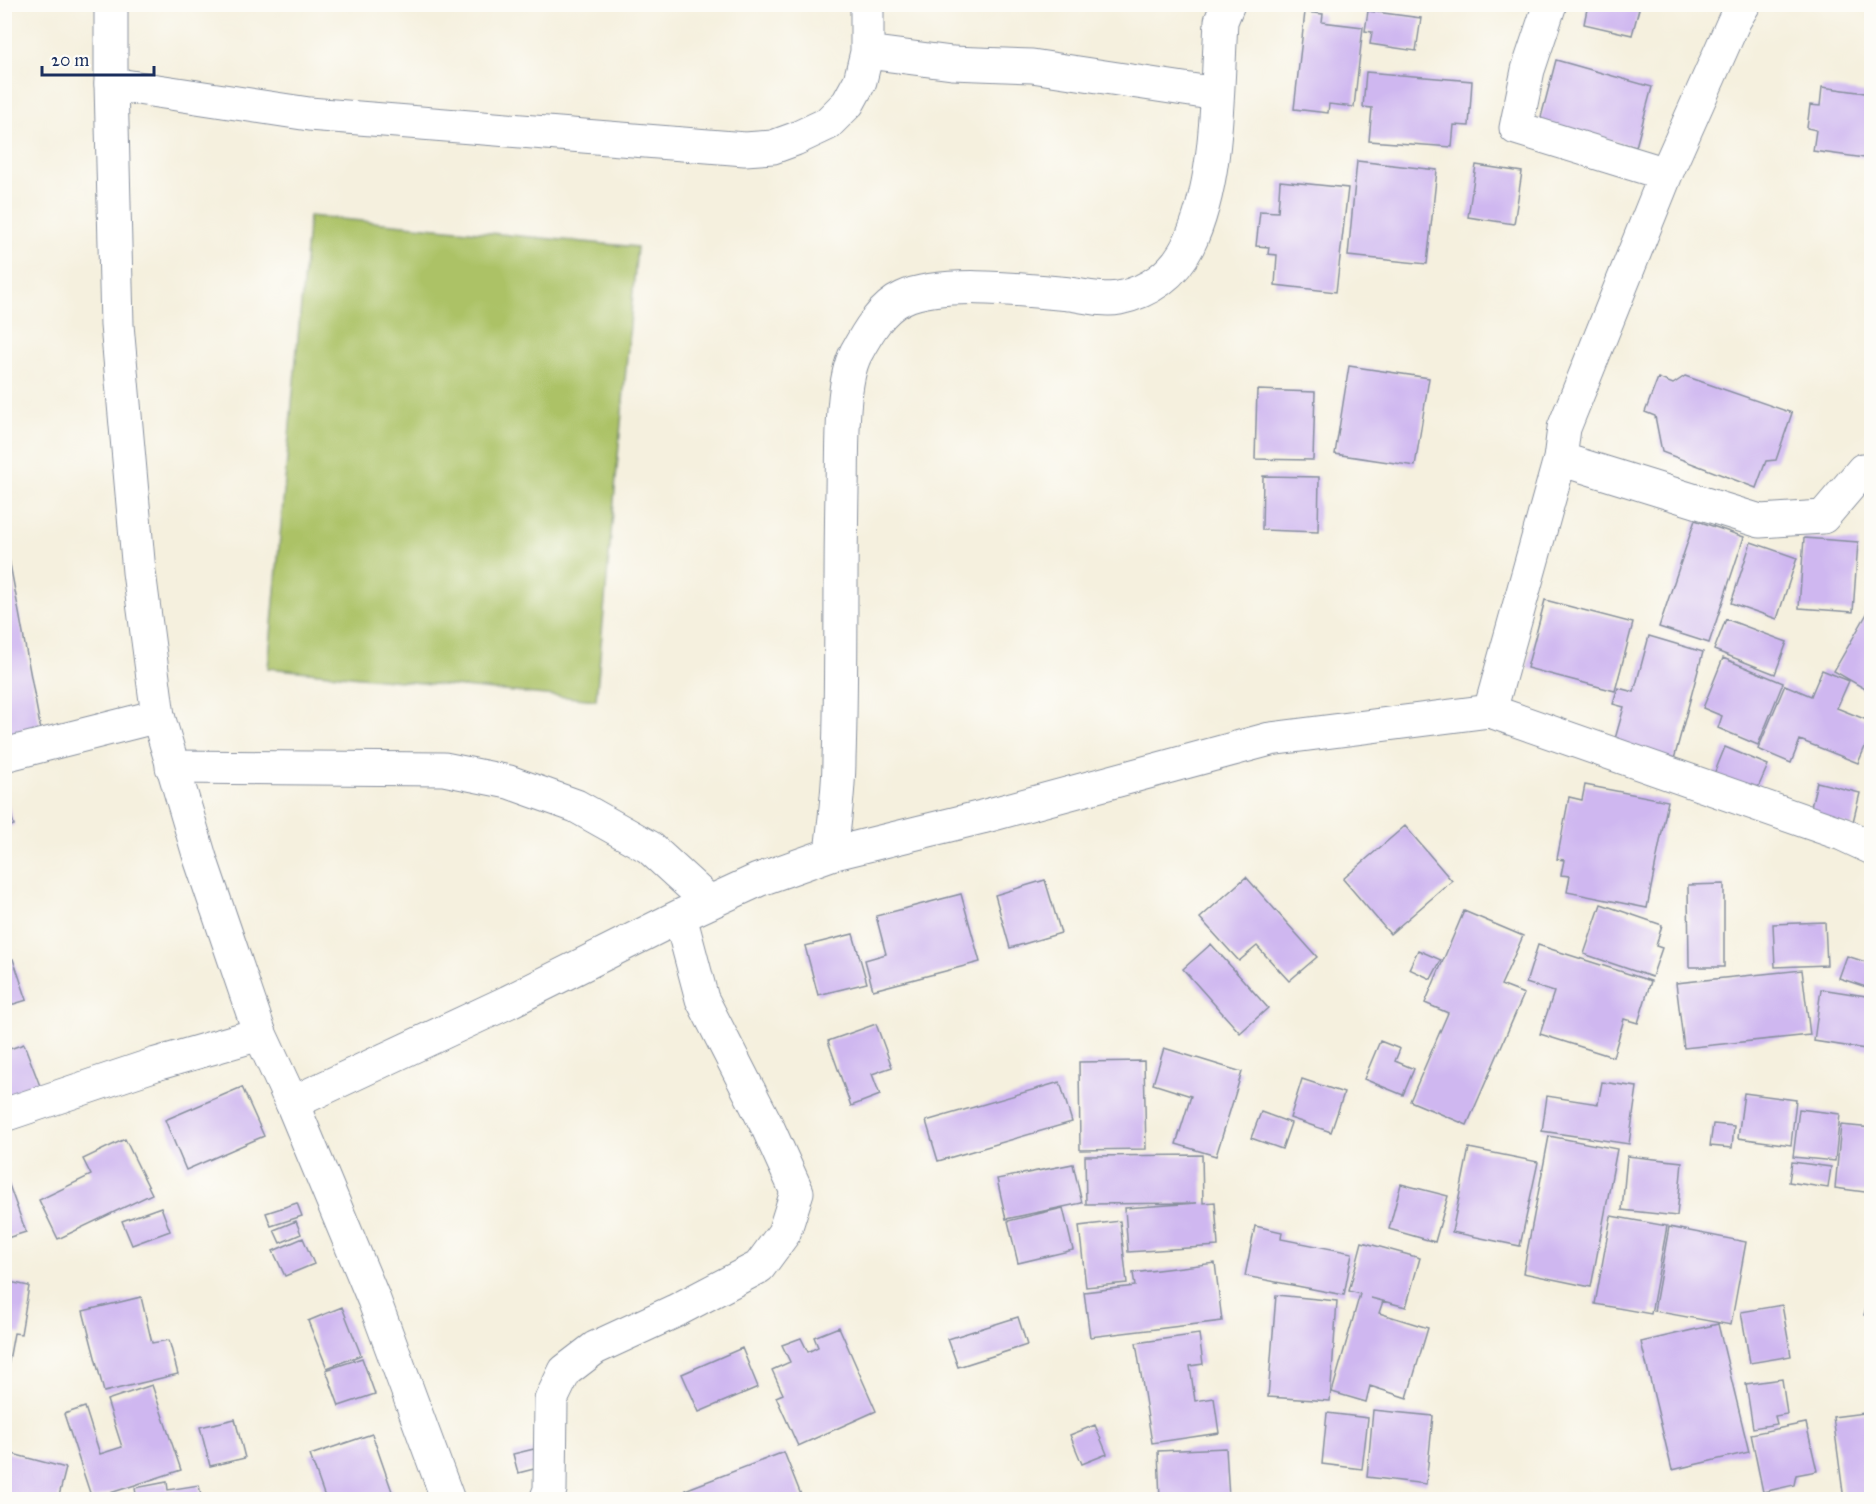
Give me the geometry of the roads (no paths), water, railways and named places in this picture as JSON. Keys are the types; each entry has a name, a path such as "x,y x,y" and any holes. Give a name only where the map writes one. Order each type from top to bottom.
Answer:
{"street":[{"path":"111,4 117,325 139,572 158,716 200,858 260,1034 292,1103 374,1300 448,1500"},
{"path":"111,84 309,114 745,149 773,147 827,124 848,103 860,81 867,52 867,4"},
{"path":"831,854 839,762 843,443 847,380 855,356 881,315 902,298 957,288 1015,289 1116,298 1144,292 1168,274 1187,248 1204,202 1217,94 1221,21 1228,4"},
{"path":"1550,4 1528,70 1516,128 1666,174"},
{"path":"1490,711 1560,459 1564,428 1666,174 1734,21 1744,4"},
{"path":"867,52 952,63 1032,66 1217,94"},
{"path":"1560,459 1760,521 1823,517 1863,470"},
{"path":"292,1103 508,1002 680,916 758,880 831,854 981,818 1270,739 1490,711 1842,834 1872,848"},
{"path":"4,755 158,716"},
{"path":"172,767 444,769 509,782 576,806 649,847 709,902"},
{"path":"546,1500 550,1490 551,1400 565,1371 595,1348 675,1311 759,1267 784,1233 797,1192 768,1128 702,999 680,916"},
{"path":"4,1115 156,1064 260,1034"}]}
